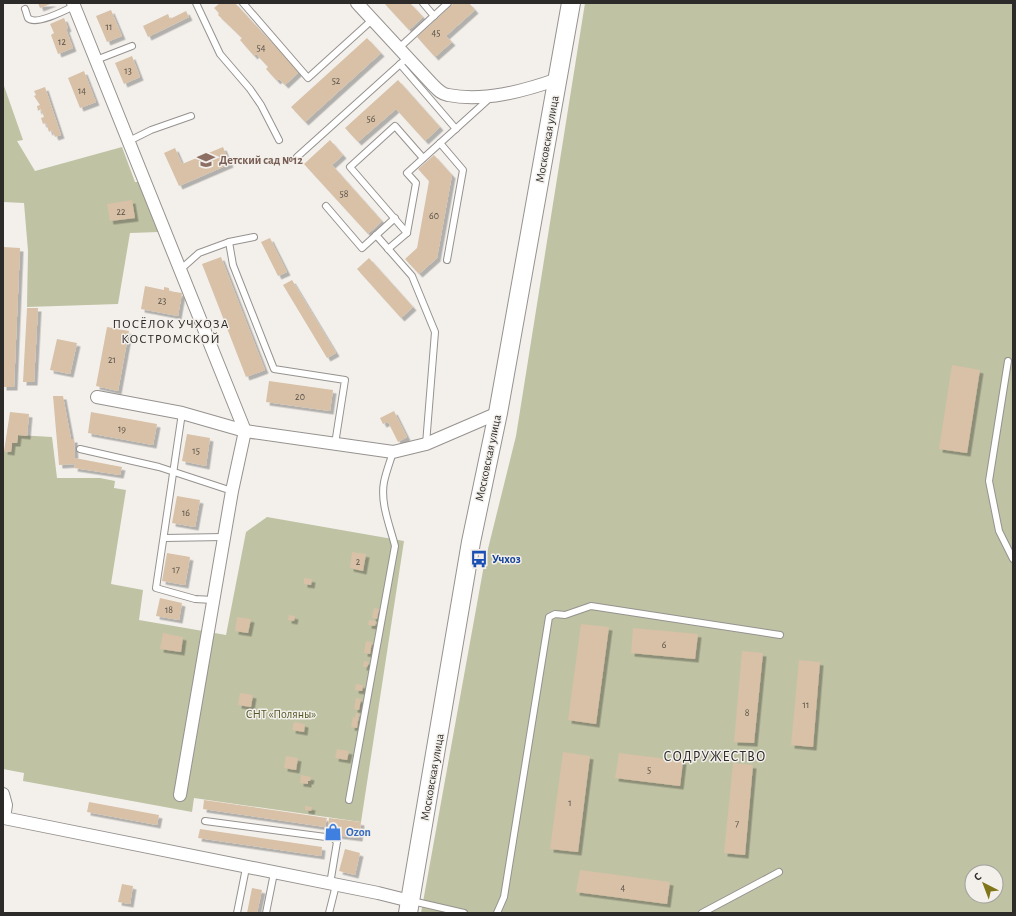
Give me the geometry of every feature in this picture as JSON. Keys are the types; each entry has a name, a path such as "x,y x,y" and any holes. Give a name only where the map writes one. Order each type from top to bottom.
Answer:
{"main road":[{"name":"Московская улица","path":"409,907 471,542 498,413 571,3"}],"street":[{"path":"357,3 400,47 404,61 440,91 447,95 493,96 536,86 558,79"},
{"path":"73,5 245,431 232,491 180,795"},
{"path":"97,397 182,413 245,431 393,452 426,444 498,413"},
{"path":"3,794 6,805 3,820 333,885 409,907"}],"lane":[{"path":"242,3 308,78 372,20"},
{"path":"423,3 434,16"},
{"path":"400,47 448,3"},
{"path":"197,4 220,54 261,105 279,140"},
{"path":"25,8 28,18 33,20 46,18 73,5"},
{"path":"96,60 132,46"},
{"path":"296,158 404,61 456,129"},
{"path":"388,249 407,233 416,183 407,173 493,96"},
{"path":"129,141 150,130 191,116"},
{"path":"407,233 350,167 395,126 423,158"},
{"path":"440,143 463,170 447,260"},
{"path":"326,206 362,248 394,218"},
{"path":"376,235 412,276 435,332 426,444"},
{"path":"181,270 199,253 229,242 254,237"},
{"path":"229,242 233,265 274,369 344,380 335,444"},
{"path":"1008,361 989,481 998,530 1013,559"},
{"path":"182,413 156,588 195,599 213,600"},
{"path":"80,449 174,472 232,491"},
{"path":"350,800 395,546 387,518 384,492 384,483 393,452"},
{"path":"164,538 224,537"},
{"path":"497,913 504,898 549,617 552,615 565,615 591,606 780,635"},
{"path":"205,821 333,838 337,842 329,913"},
{"path":"237,913 246,868"},
{"path":"702,913 779,872"},
{"path":"266,913 274,873"},
{"path":"409,907 464,913"}],"green space":[{"path":"585,3 1013,3 1013,913 421,913 484,565 516,436"},
{"path":"3,83 23,140 17,141 35,171 122,147 135,182 139,182 159,232 130,233 118,304 27,307 28,251 24,203 3,202"},
{"name":"СНТ «Поляны»","path":"18,435 52,437 57,478 100,478 115,481 114,488 126,490 111,584 143,590 139,620 226,635 246,532 267,517 404,541 361,822 194,798 192,812 23,781 24,773 3,769 3,458 4,451 11,452 12,443 17,443"}],"building":[{"path":"38,3 53,3 40,8"},
{"path":"220,3 235,3 299,72 285,85 279,79 277,81 266,69 268,67 256,54 254,56 240,40 242,38 218,15 219,13 214,8"},
{"path":"384,3 410,3 423,17 409,30"},
{"path":"454,3 469,3 475,10 446,36 452,42 435,57 417,37"},
{"path":"111,10 122,36 107,42 96,16"},
{"path":"186,11 189,17 148,37 143,26 168,14 170,19"},
{"path":"64,18 68,28 66,29 73,48 58,54 51,35 54,33 50,24"},
{"path":"367,38 381,53 305,122 291,107"},
{"path":"132,56 140,77 124,84 115,63"},
{"path":"84,71 96,102 80,108 68,78"},
{"path":"398,80 440,127 425,141 396,109 358,142 345,128"},
{"path":"45,87 61,135 55,137 52,130 49,132 46,123 43,124 41,118 44,117 41,109 38,111 37,106 40,105 34,96 36,95 34,91"},
{"path":"330,140 343,155 332,165 382,221 368,234 304,164"},
{"path":"223,147 230,164 179,186 164,153 175,148 182,164"},
{"path":"434,155 452,175 437,258 419,274 405,259 417,248 429,181 418,169"},
{"path":"132,200 135,218 110,221 107,204"},
{"path":"270,238 287,272 278,276 261,242"},
{"path":"3,247 20,248 14,387 3,387"},
{"path":"221,257 265,370 246,377 202,264"},
{"path":"369,258 413,307 401,318 357,269"},
{"path":"292,280 336,353 327,358 283,285"},
{"path":"145,286 164,290 164,287 169,288 169,291 182,293 178,316 141,309"},
{"path":"27,308 38,308 34,382 23,382"},
{"path":"107,327 129,331 118,391 96,386"},
{"path":"57,339 77,343 70,374 50,370"},
{"path":"952,365 980,370 967,453 939,449"},
{"path":"269,381 333,390 330,411 266,402"},
{"path":"53,396 63,396 71,439 74,439 75,458 122,467 120,475 74,468 75,464 59,465"},
{"path":"394,411 407,437 398,442 388,422 383,424 380,418"},
{"path":"10,412 29,414 27,436 18,435 17,443 12,443 11,452 4,451"},
{"path":"91,412 157,424 153,445 88,433"},
{"path":"187,434 210,438 206,466 182,461"},
{"path":"177,496 200,500 195,527 172,523"},
{"path":"352,552 366,554 363,571 350,568"},
{"path":"167,553 190,557 185,585 162,581"},
{"path":"304,578 312,579 311,585 304,584"},
{"path":"160,598 182,603 179,620 156,616"},
{"path":"374,608 379,609 377,619 372,618"},
{"path":"289,615 295,616 294,621 288,620"},
{"path":"237,617 251,619 248,633 235,631"},
{"path":"369,620 376,621 375,626 368,625"},
{"path":"581,624 609,627 596,724 568,720"},
{"path":"633,628 698,634 695,659 631,653"},
{"path":"163,633 183,637 181,652 160,649"},
{"path":"366,641 372,642 370,654 364,653"},
{"path":"742,651 763,653 754,743 734,742"},
{"path":"799,660 820,662 813,747 791,745"},
{"path":"364,661 369,662 367,667 363,667"},
{"path":"356,684 363,685 362,691 355,690"},
{"path":"240,693 253,695 251,707 238,705"},
{"path":"356,698 361,699 359,710 354,709"},
{"path":"356,713 359,713 357,728 351,727 353,717 355,718"},
{"path":"294,722 305,724 304,732 292,730"},
{"path":"337,749 349,751 347,760 335,758"},
{"path":"563,752 590,756 578,852 550,849"},
{"path":"619,753 683,761 680,786 615,778"},
{"path":"286,756 298,758 296,770 284,768"},
{"path":"733,763 753,765 745,855 724,853"},
{"path":"301,775 311,777 308,784 300,783"},
{"path":"204,800 327,818 325,827 203,809"},
{"path":"89,802 159,815 157,825 87,812"},
{"path":"305,806 312,807 311,811 305,810"},
{"path":"329,818 361,822 359,838 327,834"},
{"path":"200,829 322,847 321,856 198,838"},
{"path":"345,849 360,853 355,875 339,871"},
{"path":"580,870 670,882 667,904 576,892"},
{"path":"122,884 133,886 130,904 118,902"},
{"path":"252,888 262,890 257,913 247,913"}],"place":[{"name":"Детский сад №12","path":"206,160"},
{"name":"Учхоз","path":"479,559"},
{"name":"Ozon","path":"333,832"}],"district":[{"name":"ПОСЁЛОК УЧХОЗА КОСТРОМСКОЙ","path":"171,330"},
{"name":"СОДРУЖЕСТВО","path":"715,756"}]}
